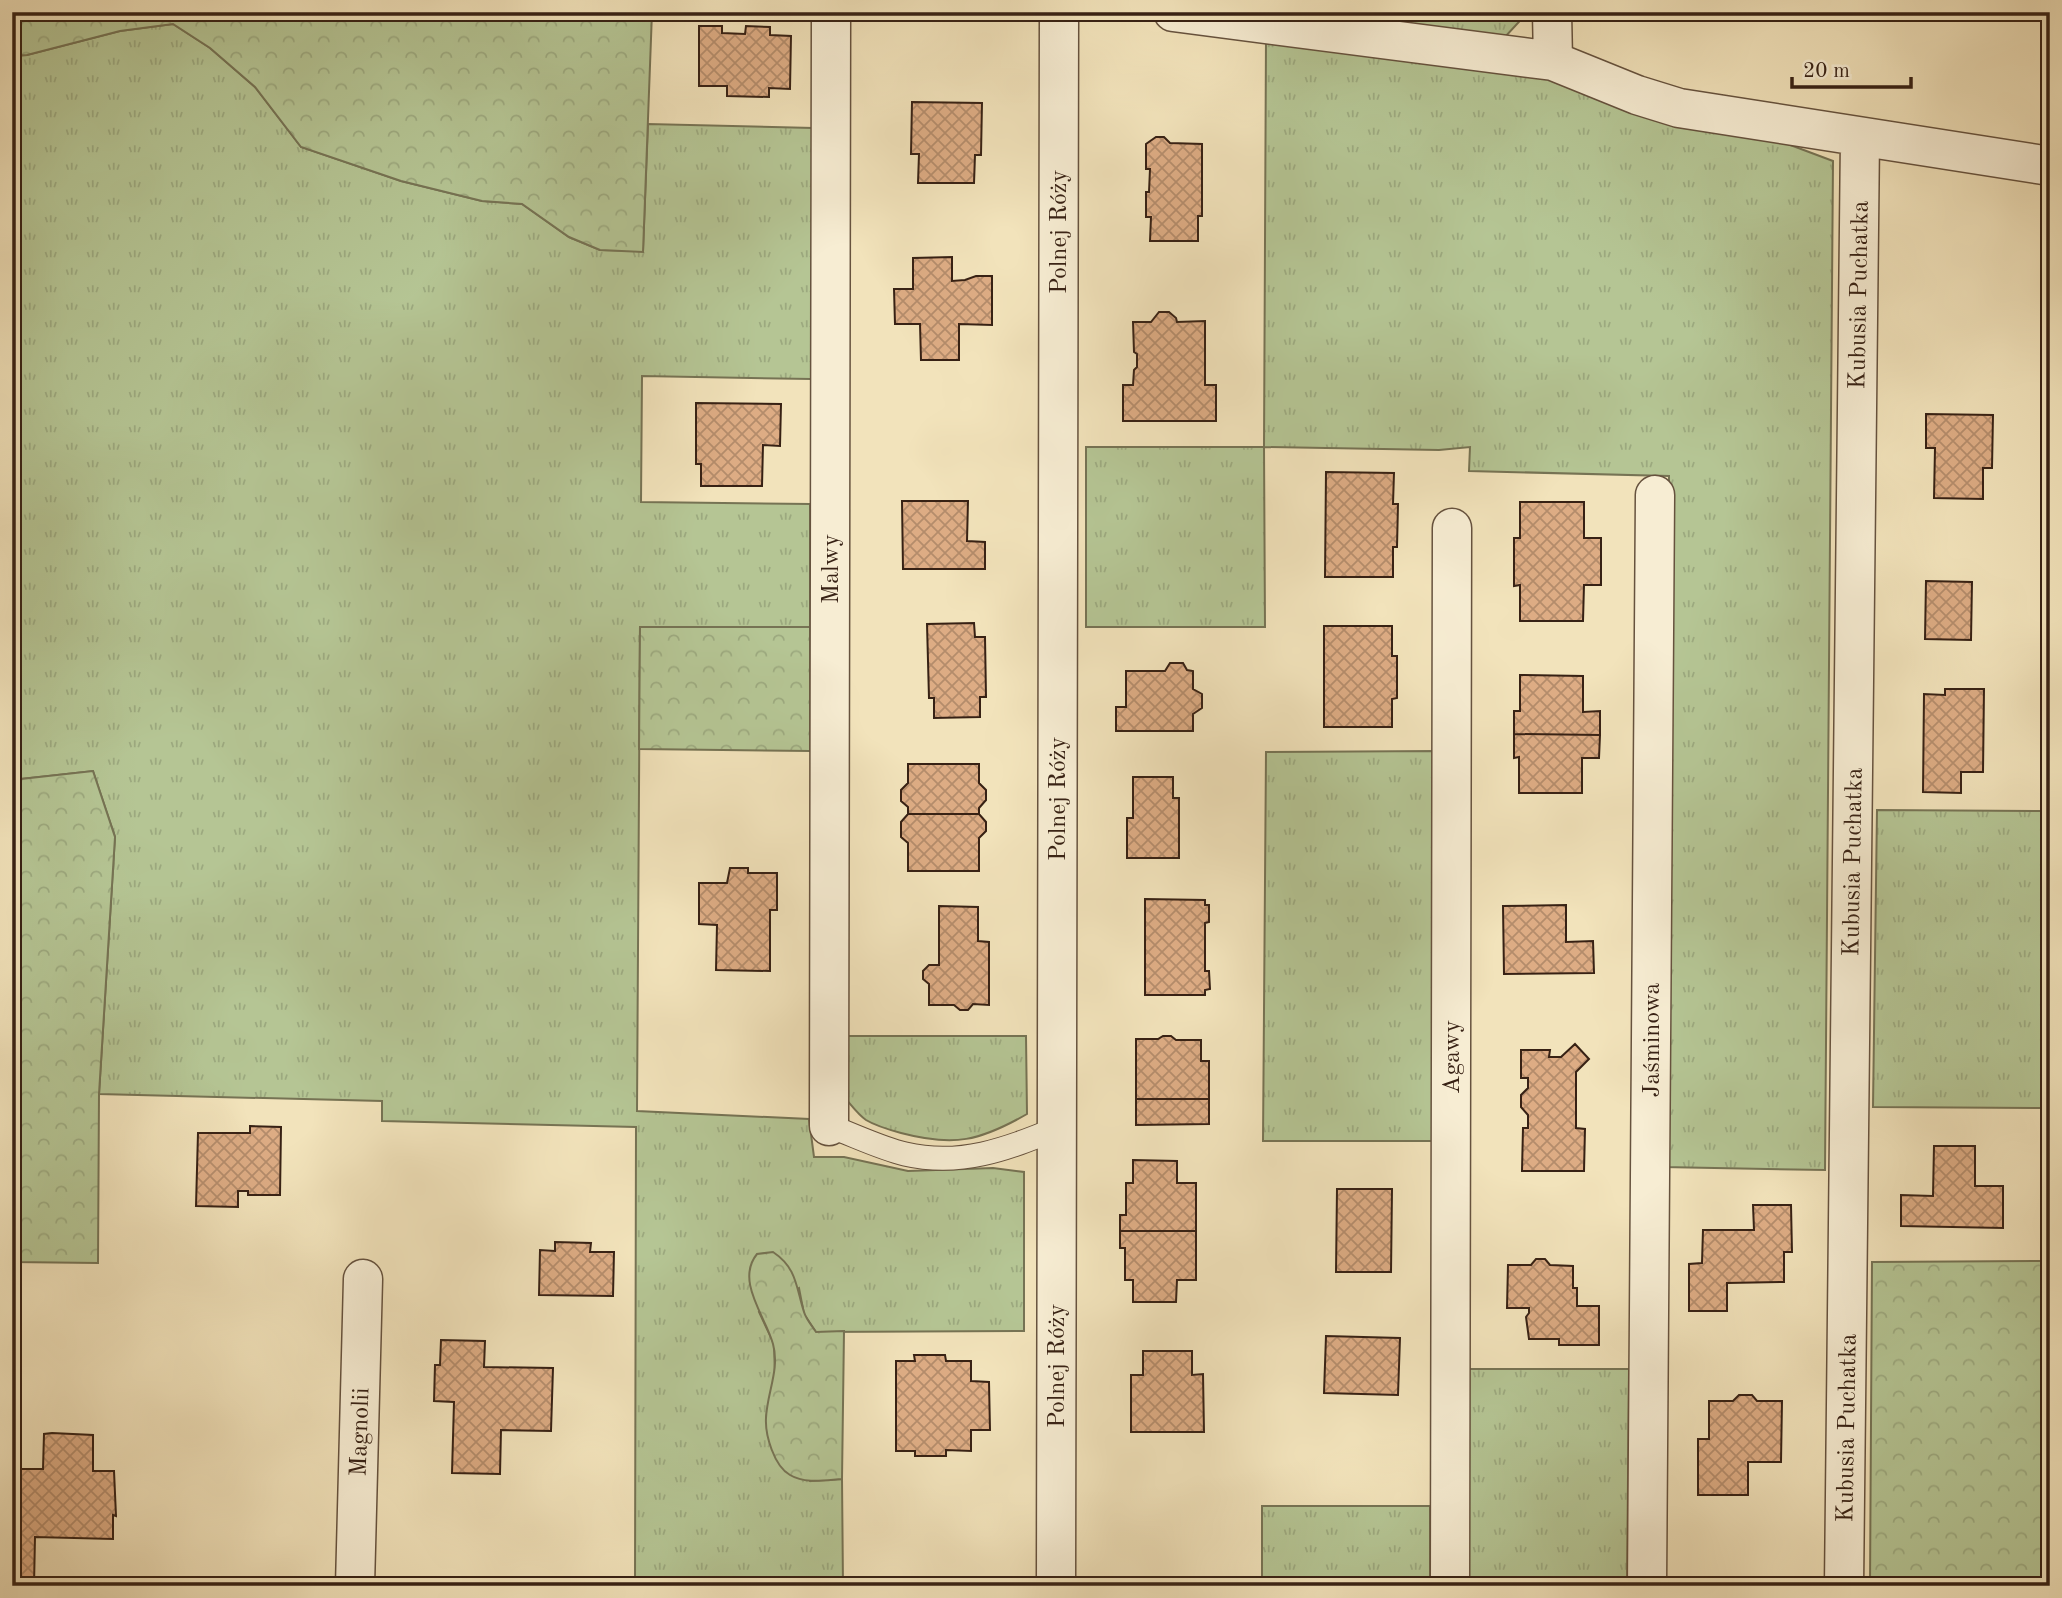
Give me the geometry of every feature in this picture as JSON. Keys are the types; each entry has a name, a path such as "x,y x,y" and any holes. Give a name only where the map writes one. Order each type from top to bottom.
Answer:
{"street":[{"name":"Malwy","path":"829,1126 831,12"},
{"name":"Polnej Róży","path":"1056,1586 1059,12"},
{"path":"1173,12 1553,61 1637,95 1679,108 2050,166"},
{"path":"1552,12 1553,61"},
{"name":"Kubusia Puchatka","path":"1844,1586 1860,137"},
{"name":"Jaśminowa","path":"1647,1586 1655,495"},
{"name":"Agawy","path":"1450,1586 1452,528"},
{"name":"Magnolii","path":"355,1586 363,1279"}],"lane":[{"path":"829,1126 905,1153 947,1158 986,1155 1056,1129"}],"green space":[{"path":"12,12 652,12 643,252 600,250 569,237 522,204 482,201 401,181 301,147 255,87 210,48 173,24 120,31 27,55 12,56"},
{"path":"1326,12 1528,12 1505,37"},
{"path":"173,24 210,48 255,87 301,147 401,181 482,201 522,204 569,237 600,250 643,251 648,124 813,128 811,379 642,376 641,502 810,504 810,627 640,627 637,1111 809,1119 814,1157 844,1157 908,1171 993,1168 1024,1172 1024,1331 816,1332 804,1314 799,1288 759,1312 774,1344 775,1376 766,1418 810,1481 842,1479 843,1586 635,1586 636,1127 382,1121 382,1101 99,1094 115,837 93,771 12,780 12,56 27,55 120,31"},
{"path":"1266,38 1536,74 1769,137 1833,161 1825,1170 1663,1167 1669,476 1469,471 1470,447 1439,450 1264,447"},
{"path":"1086,447 1264,447 1265,627 1086,627"},
{"path":"640,627 810,627 810,751 639,749"},
{"path":"1437,751 1436,1141 1263,1141 1266,752"},
{"path":"93,771 115,837 99,1094 98,1263 12,1262 12,780"},
{"path":"1877,810 2050,811 2050,1108 1873,1107"},
{"path":"844,1036 1026,1036 1027,1114 980,1136 952,1140 920,1137 874,1124 863,1118 843,1096"},
{"path":"773,1252 791,1271 805,1315 816,1332 844,1331 842,1479 809,1480 790,1475 779,1465 769,1441 766,1418 775,1353 754,1299 749,1276 757,1254"},
{"path":"2050,1261 2050,1586 1870,1586 1872,1262"},
{"path":"1467,1369 1629,1369 1627,1586 1466,1586"},
{"path":"1262,1506 1430,1506 1430,1586 1262,1586"}],"building":[{"path":"699,26 722,26 722,33 745,34 746,26 770,27 770,35 791,36 790,89 769,88 769,97 727,96 727,86 699,86"},
{"path":"912,102 982,103 981,155 975,155 974,183 918,183 919,154 911,154"},
{"path":"1156,137 1164,137 1170,143 1202,144 1202,216 1198,216 1198,241 1150,241 1151,217 1146,217 1150,169 1146,169 1146,144"},
{"path":"2046,215 2050,216 2050,232 2043,231"},
{"path":"952,257 952,281 992,276 992,325 959,324 959,360 921,360 920,324 895,324 894,289 913,289 913,258"},
{"path":"1159,312 1169,312 1177,322 1205,321 1205,385 1216,385 1216,421 1123,421 1123,385 1133,385 1134,370 1137,367 1133,322 1151,322"},
{"path":"696,403 781,404 780,446 763,445 762,486 701,486 701,464 696,464"},
{"path":"1926,414 1993,415 1992,468 1983,468 1983,499 1934,498 1935,448 1926,448"},
{"path":"1326,472 1394,473 1393,504 1398,504 1393,577 1325,577"},
{"path":"902,501 968,501 967,541 985,542 985,569 903,569"},
{"path":"1520,502 1584,502 1584,538 1601,538 1601,585 1584,585 1583,621 1520,621 1520,585 1514,586 1514,538 1520,538"},
{"path":"1926,581 1972,582 1971,640 1925,639"},
{"path":"974,623 975,637 985,637 986,697 980,697 980,717 934,718 934,698 929,698 927,624"},
{"path":"1324,626 1392,626 1392,656 1397,656 1397,698 1392,699 1392,727 1324,727"},
{"path":"1170,663 1183,663 1187,670 1193,671 1193,689 1202,694 1202,708 1193,714 1193,731 1116,731 1116,707 1126,707 1126,671 1165,671"},
{"path":"1520,675 1583,676 1583,712 1600,711 1600,735 1514,734 1514,711 1520,711"},
{"path":"1945,689 1984,689 1983,772 1961,772 1961,793 1923,792 1924,694 1945,695"},
{"path":"1514,734 1600,735 1599,758 1582,758 1582,793 1519,793 1519,757 1514,758"},
{"path":"908,764 979,764 979,783 986,790 986,800 979,808 979,814 908,814 908,807 901,801 901,790 908,783"},
{"path":"1133,777 1173,777 1173,798 1179,798 1179,858 1127,858 1127,818 1133,818"},
{"path":"908,814 979,814 986,822 986,831 979,838 979,871 908,871 908,843 901,837 901,822"},
{"path":"730,868 748,868 748,873 777,873 777,910 770,910 770,971 716,970 717,925 699,924 699,883 727,883"},
{"path":"1145,899 1205,900 1205,905 1209,905 1209,922 1205,923 1205,971 1209,971 1210,989 1205,990 1205,995 1145,995"},
{"path":"1566,905 1566,942 1593,941 1594,973 1504,974 1503,906"},
{"path":"939,906 978,907 978,941 989,942 989,1005 973,1004 968,1010 960,1010 954,1005 929,1005 929,984 923,979 923,971 929,965 939,965"},
{"path":"1171,1036 1176,1040 1201,1040 1201,1061 1209,1061 1209,1099 1136,1099 1136,1039 1158,1039"},
{"path":"1575,1044 1589,1059 1576,1072 1576,1128 1585,1129 1584,1171 1522,1171 1523,1128 1528,1128 1528,1115 1521,1107 1521,1095 1528,1088 1528,1078 1521,1078 1521,1050 1550,1050 1549,1057 1561,1057"},
{"path":"1136,1099 1209,1099 1209,1124 1136,1125"},
{"path":"250,1126 281,1127 280,1195 248,1195 248,1191 238,1191 238,1207 196,1206 198,1133 250,1133"},
{"path":"1934,1146 1975,1146 1975,1186 2003,1186 2003,1228 1901,1226 1901,1195 1933,1196"},
{"path":"1133,1160 1177,1161 1177,1183 1196,1183 1196,1231 1120,1231 1120,1215 1126,1215 1126,1183 1133,1183"},
{"path":"1337,1189 1392,1189 1391,1272 1336,1272"},
{"path":"1753,1205 1791,1205 1792,1252 1784,1252 1784,1282 1727,1283 1727,1311 1689,1311 1689,1264 1702,1263 1703,1230 1754,1230"},
{"path":"1120,1231 1196,1231 1196,1280 1177,1280 1176,1302 1133,1302 1133,1280 1125,1280 1125,1248 1120,1248"},
{"path":"555,1242 591,1243 590,1252 614,1252 613,1296 539,1295 540,1250 555,1251"},
{"path":"1536,1259 1545,1259 1550,1265 1573,1266 1573,1288 1577,1288 1577,1306 1599,1306 1599,1345 1559,1345 1559,1339 1529,1339 1526,1317 1529,1308 1507,1308 1508,1265 1531,1265"},
{"path":"1326,1336 1400,1338 1398,1395 1324,1393"},
{"path":"441,1340 485,1341 484,1367 553,1368 551,1431 501,1430 500,1474 452,1473 454,1402 434,1401 435,1365 440,1365"},
{"path":"1143,1351 1192,1351 1192,1375 1203,1374 1204,1432 1131,1432 1131,1375 1143,1375"},
{"path":"914,1355 945,1355 946,1361 971,1361 971,1381 989,1382 990,1430 971,1430 971,1451 946,1450 946,1456 915,1456 915,1451 896,1451 896,1361 915,1361"},
{"path":"1739,1395 1752,1395 1757,1401 1782,1401 1781,1462 1748,1462 1748,1495 1698,1495 1698,1439 1709,1439 1709,1401 1733,1401"},
{"path":"44,1434 93,1435 93,1471 114,1471 116,1516 113,1515 113,1539 35,1537 34,1586 12,1586 12,1469 43,1469"}]}
